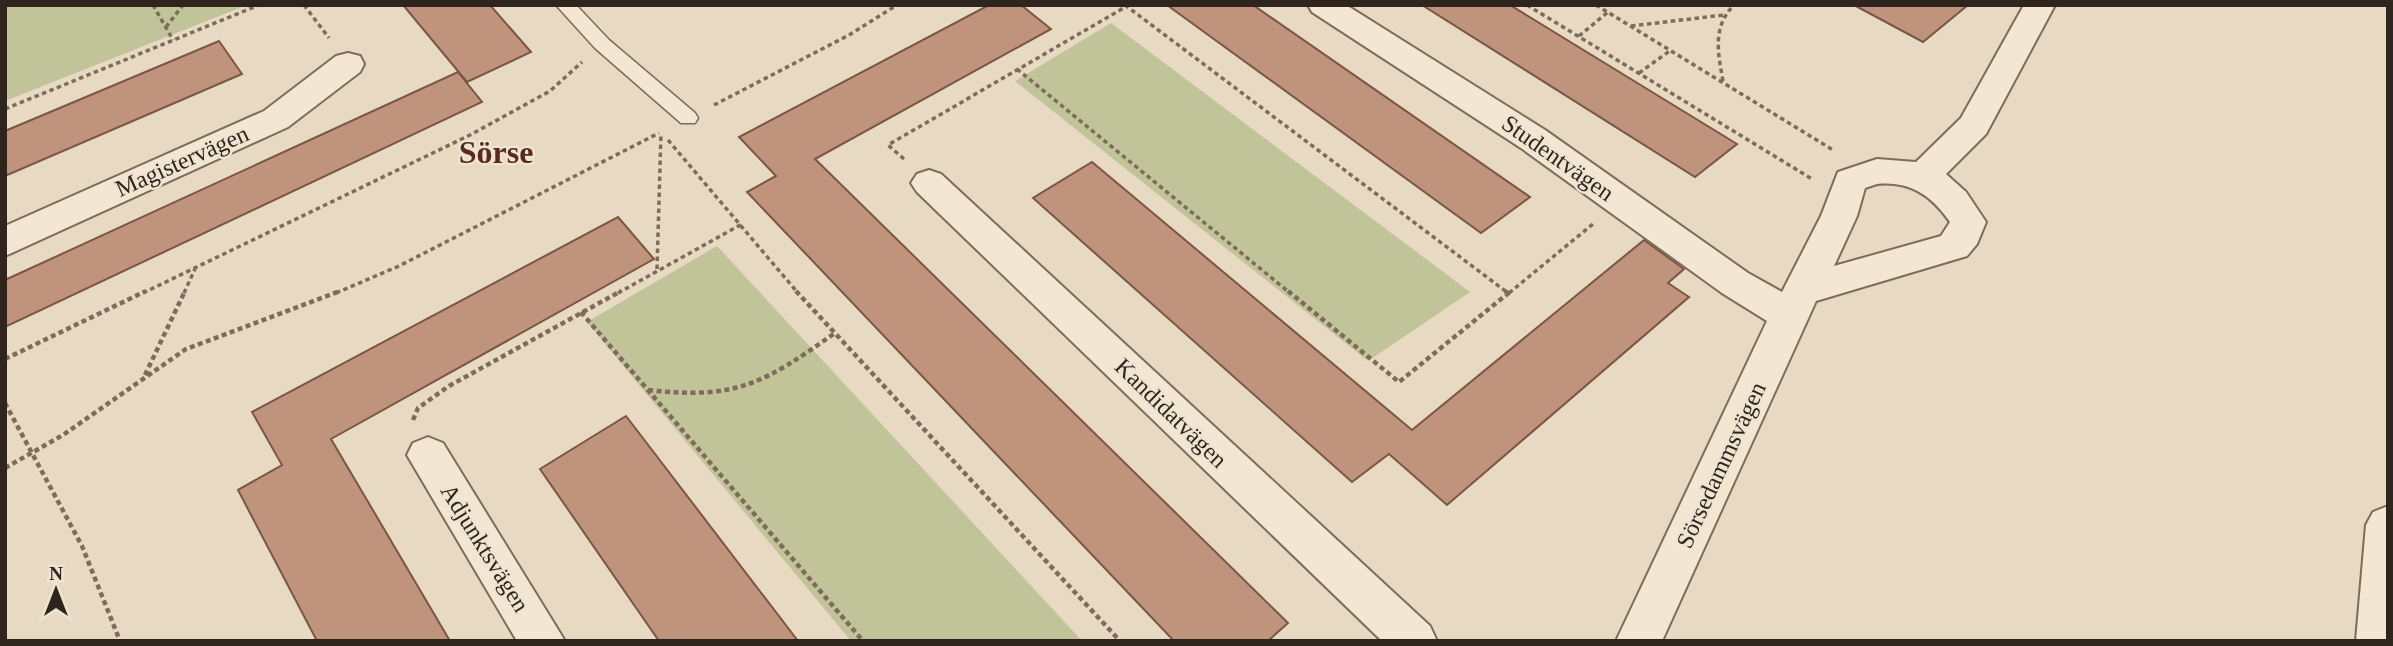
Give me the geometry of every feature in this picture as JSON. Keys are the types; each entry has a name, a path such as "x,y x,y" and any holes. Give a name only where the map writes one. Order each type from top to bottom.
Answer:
{"street":[{"name":"Studentvägen","path":"1323,5 1533,139 1735,283 1796,302"},
{"path":"1923,176 1974,126 2034,7"},
{"name":"Magistervägen","path":"5,242 276,119 348,64"},
{"path":"1796,302 1954,246 1964,234 1968,222 1958,205 1923,176 1895,170 1854,185"},
{"name":"Kandidatvägen","path":"929,183 1216,457 1414,641"},
{"name":"Sörsedammsvägen","path":"1639,641 1796,302 1854,185"},
{"name":"Adjunktsvägen","path":"428,455 542,641"},
{"path":"2379,641 2388,525"}],"lane":[{"path":"565,5 602,44 688,118"}],"path":[{"path":"153,5 173,40"},
{"path":"166,27 183,5"},
{"path":"5,108 259,5"},
{"path":"5,468 32,456 186,349 309,304 399,266 849,35 897,5"},
{"path":"1527,5 1640,73 1854,185"},
{"path":"1596,5 1723,82 1854,185"},
{"path":"1723,82 1716,44 1719,23 1734,5"},
{"path":"929,183 888,145 1126,6 1508,293"},
{"path":"1578,36 1608,12"},
{"path":"1630,26 1724,15"},
{"path":"5,359 505,116 551,91 602,44"},
{"path":"1640,73 1671,50"},
{"path":"1017,69 1399,382 1621,202"},
{"path":"661,132 798,293 1120,641"},
{"path":"657,269 661,132"},
{"path":"428,455 411,425 418,408 449,386 742,224"},
{"path":"144,377 195,268"},
{"path":"581,312 863,641"},
{"path":"648,390 682,395 740,391 764,382 835,332"},
{"path":"5,403 82,546 120,641"}],"green space":[{"path":"5,5 247,5 5,101"},
{"path":"1111,23 1470,292 1368,361 1015,81"},
{"path":"717,246 1082,641 851,641 587,322"}],"building":[{"path":"403,5 490,5 531,52 467,82"},
{"path":"989,5 1021,5 1051,29 815,159 1288,623 1268,641 1174,641 747,192 776,176 739,137"},
{"path":"1167,5 1253,5 1530,197 1481,233"},
{"path":"1422,5 1510,5 1737,144 1695,177"},
{"path":"1854,5 1968,5 1923,42"},
{"path":"219,41 242,74 5,176 5,131"},
{"path":"458,72 482,102 5,327 5,280"},
{"path":"1092,162 1412,430 1644,240 1684,269 1668,283 1689,297 1447,505 1389,454 1352,482 1033,198"},
{"path":"618,217 654,259 331,439 450,641 317,641 238,490 282,465 252,412"},
{"path":"626,416 798,641 659,641 540,469"}],"district":[{"name":"Sörse","path":"496,152"}]}
